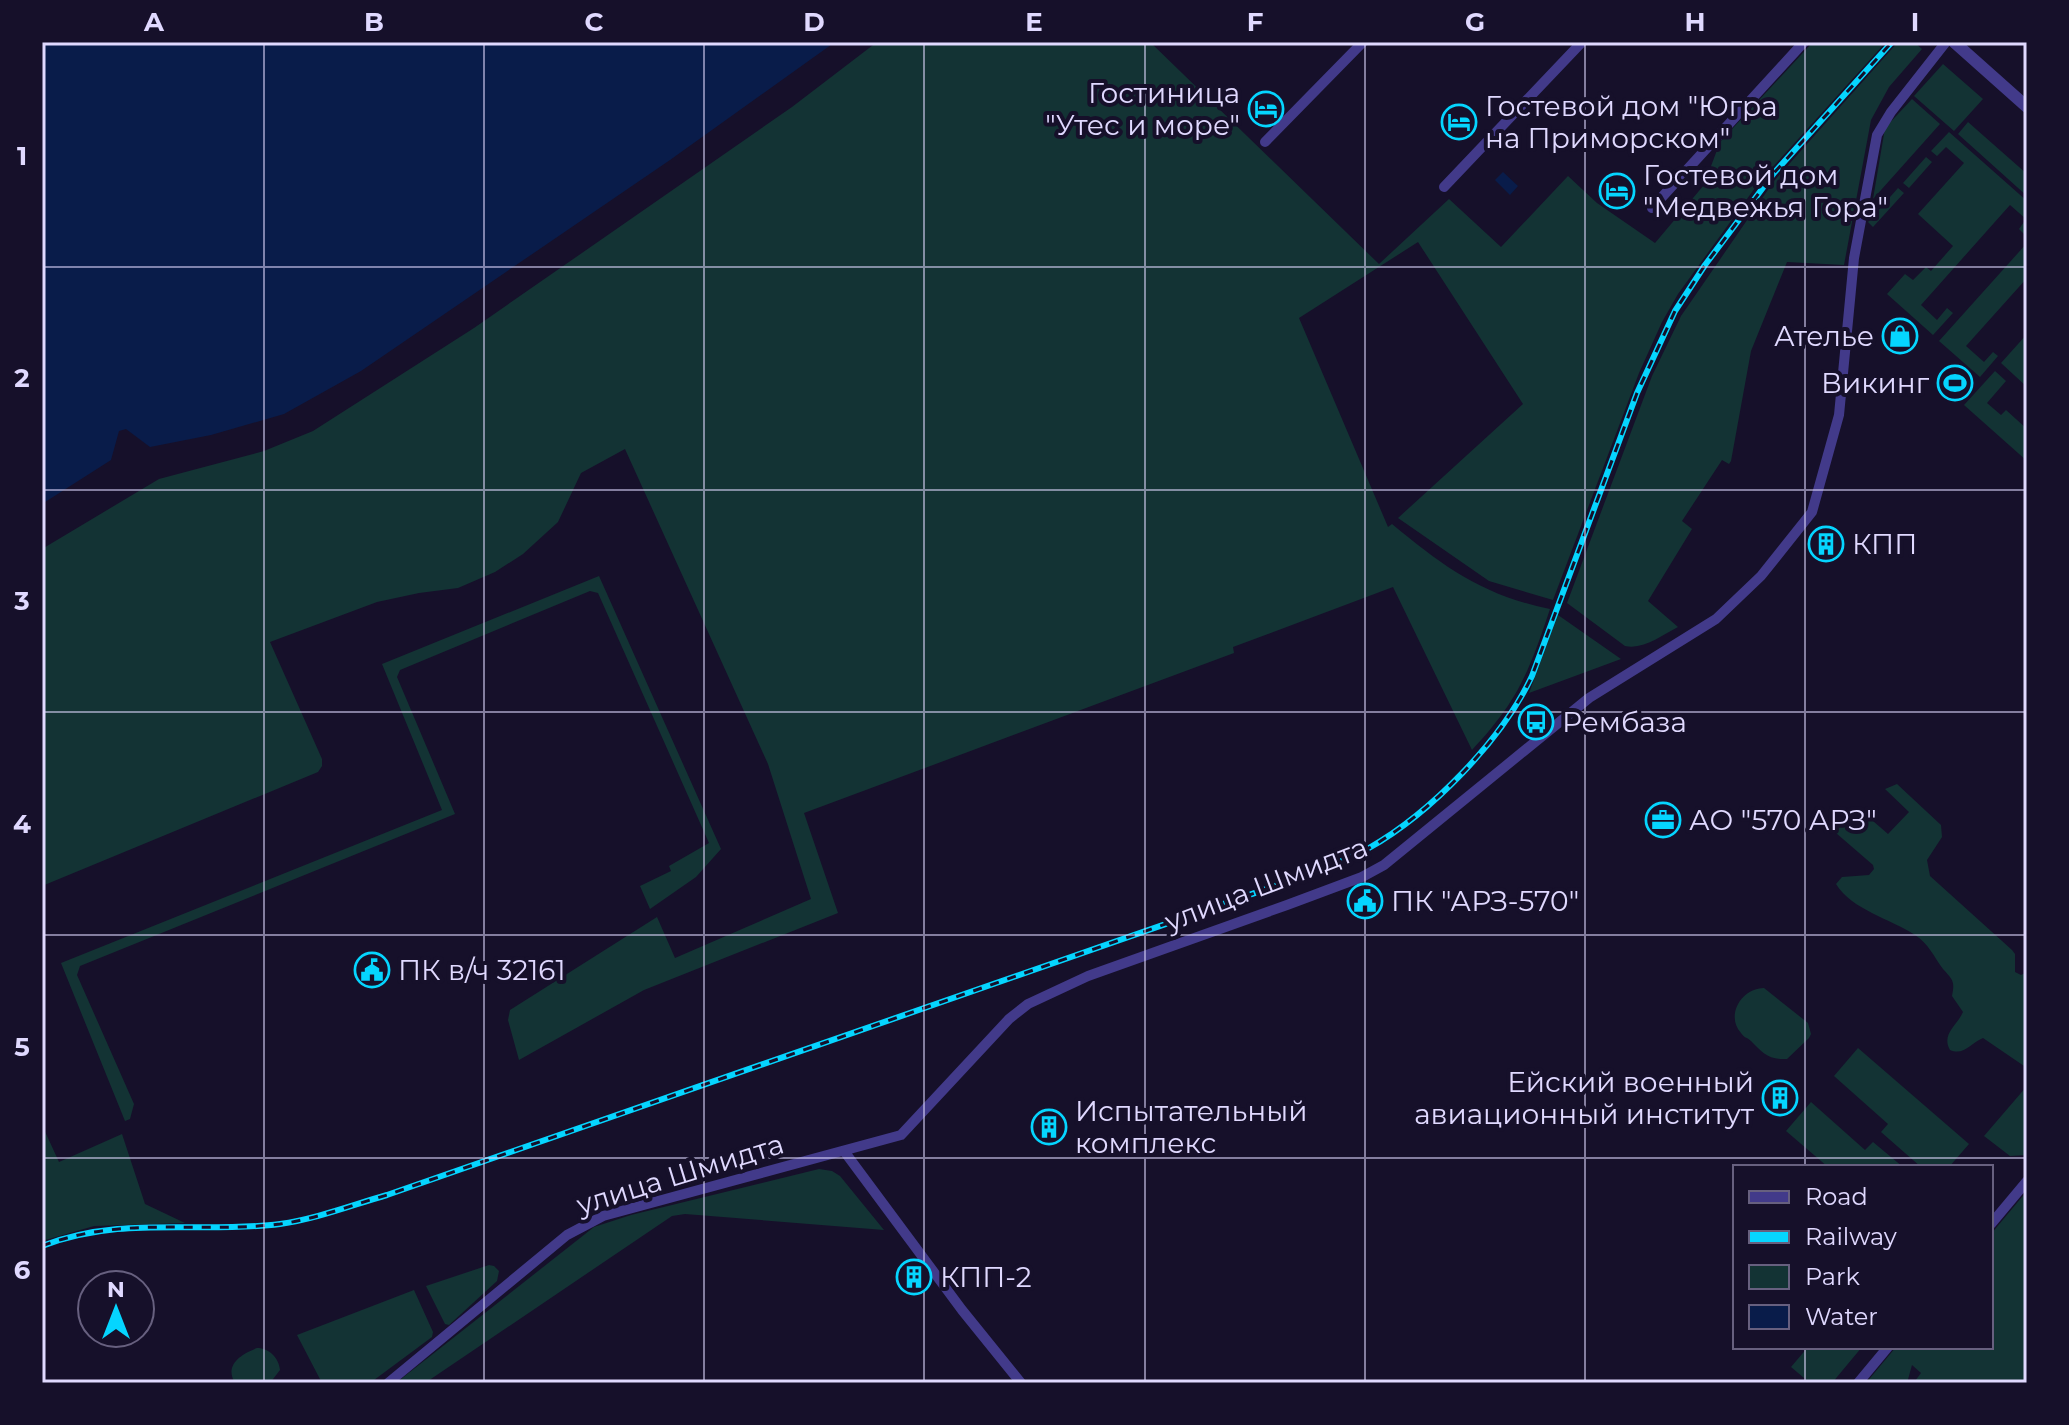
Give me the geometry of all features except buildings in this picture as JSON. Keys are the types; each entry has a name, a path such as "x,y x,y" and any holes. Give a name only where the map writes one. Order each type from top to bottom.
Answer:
{"street":[{"path":"1265,142 1363,42"},
{"path":"1444,187 1582,42"},
{"path":"1652,208 1804,42"},
{"name":"улица Шмидта","path":"388,1383 567,1235 587,1223 720,1183 901,1135 1009,1019 1036,1000 1088,976 1287,905 1384,865 1589,698 1716,619 1761,576 1812,512 1830,454 1845,373 1854,258 1877,135 1885,119 1946,42"},
{"path":"1954,42 2027,107"},
{"path":"844,1151 962,1310 1021,1383"},
{"path":"1993,1222 2027,1181"},
{"path":"1858,1383 1886,1349"}],"green space":[{"path":"877,42 1150,42 1379,264 1449,199 1501,247 1568,176 1597,203 1655,243 1704,185 1720,142 1813,42 1886,42 1760,181 1678,294 1639,373 1553,600 1489,581 1398,518 1523,404 1418,242 1299,318 1388,527 1392,524 1447,566 1484,587 1550,609 1520,685 1501,716 1472,750 1393,587 1233,647 1234,653 804,813 838,913 644,990 519,1060 508,1020 510,1010 657,917 675,958 811,899 768,764 625,449 581,473 558,522 523,554 495,572 458,588 377,602 270,642 322,759 318,772 42,886 42,549 159,479 264,451 313,431 474,328 792,107"},
{"path":"1898,42 1914,42 1922,49 1889,87 1871,120 1844,265 1787,262 1751,351 1731,461 1729,464 1722,460 1682,521 1692,529 1648,601 1678,627 1646,644 1625,646 1567,603 1652,376 1681,316 1774,181"},
{"path":"1943,64 1983,99 1954,131 1914,96"},
{"path":"1912,99 1940,124 1873,199 1885,128"},
{"path":"1968,122 2027,174 2027,196 1958,134"},
{"path":"1949,132 2027,201 2027,231 2024,234 2019,229 2026,219 2010,205 1921,305 1937,320 1947,308 1953,313 1933,335 1887,294 1905,274 1913,280 1926,267 1931,271 1953,246 1918,214 1964,163 1946,147 1937,156 1931,151"},
{"path":"1926,157 1932,162 1909,188 1903,183"},
{"path":"1898,188 1904,193 1873,227 1868,222"},
{"path":"2027,243 2027,278 1966,346 1984,362 1993,352 1998,356 1980,377 1939,341"},
{"path":"2027,334 2027,387 2001,363"},
{"path":"1995,371 2006,381 1987,403 2001,415 2006,410 2027,429 2027,461 1964,405"},
{"path":"599,576 721,849 696,877 650,909 640,886 671,871 669,866 709,843 598,593 590,591 400,670 397,677 455,814 80,966 77,975 134,1104 130,1119 125,1121 61,963 442,810 382,664"},
{"path":"1558,615 1621,659 1529,693"},
{"path":"1897,784 1941,825 1942,837 1927,860 1930,876 2012,950 2015,954 2015,972 2021,975 2027,972 2027,1068 1983,1038 1963,1050 1950,1050 1947,1039 1963,1012 1952,996 1951,978 1920,939 1852,901 1836,884 1842,877 1869,875 1874,869 1836,833 1836,825 1858,808 1888,834 1909,812 1885,789"},
{"path":"1764,988 1808,1023 1809,1038 1787,1059 1766,1055 1736,1026 1735,1011 1743,997"},
{"path":"1858,1048 1969,1144 1951,1165 1919,1165 1881,1132 1888,1124 1834,1076"},
{"path":"2027,1086 2027,1155 2010,1156 1984,1136"},
{"path":"1811,1102 1865,1150 1873,1142 1901,1165 1826,1165 1786,1131"},
{"path":"42,1125 59,1162 122,1134 145,1204 185,1223 94,1226 42,1241"},
{"path":"819,1169 840,1176 884,1230 685,1214 672,1216 425,1383 396,1383 594,1227"},
{"path":"2027,1191 2027,1383 1917,1383 1915,1381 1921,1373 1912,1365 1907,1383 1866,1383 1894,1349 1993,1349 1993,1232"},
{"path":"489,1265 499,1271 497,1281 449,1325 445,1324 426,1286"},
{"path":"414,1290 433,1332 432,1337 370,1383 322,1383 297,1335"},
{"path":"257,1348 273,1354 280,1370 270,1383 235,1383 232,1371 236,1361"},
{"path":"1806,1349 1860,1349 1832,1383 1810,1383 1791,1367"}],"water":[{"path":"42,42 835,42 670,160 361,371 284,414 211,435 150,447 126,429 119,431 111,460 42,504"},
{"path":"1503,172 1518,186 1510,195 1495,180"}],"railway":[{"path":"42,1246 72,1237 131,1228 280,1224 387,1195 1295,879 1351,857 1393,833 1440,795 1484,749 1503,725 1532,676 1637,393 1675,311 1705,265 1774,173 1892,42"}],"place":[{"name":"Гостиница \"Утес и море\"","path":"1266,109"},
{"name":"Гостевой дом \"Югра на Приморском\"","path":"1459,122"},
{"name":"Гостевой дом \"Медвежья Гора\"","path":"1617,191"},
{"name":"Ателье","path":"1900,336"},
{"name":"Викинг","path":"1955,383"},
{"name":"КПП","path":"1826,544"},
{"name":"Рембаза","path":"1536,722"},
{"name":"АО \"570 АРЗ\"","path":"1663,820"},
{"name":"ПК \"АРЗ-570\"","path":"1365,901"},
{"name":"ПК в/ч 32161","path":"372,970"},
{"name":"Ейский военный авиационный институт","path":"1780,1098"},
{"name":"Испытательный комплекс","path":"1049,1127"},
{"name":"КПП-2","path":"914,1277"}]}
